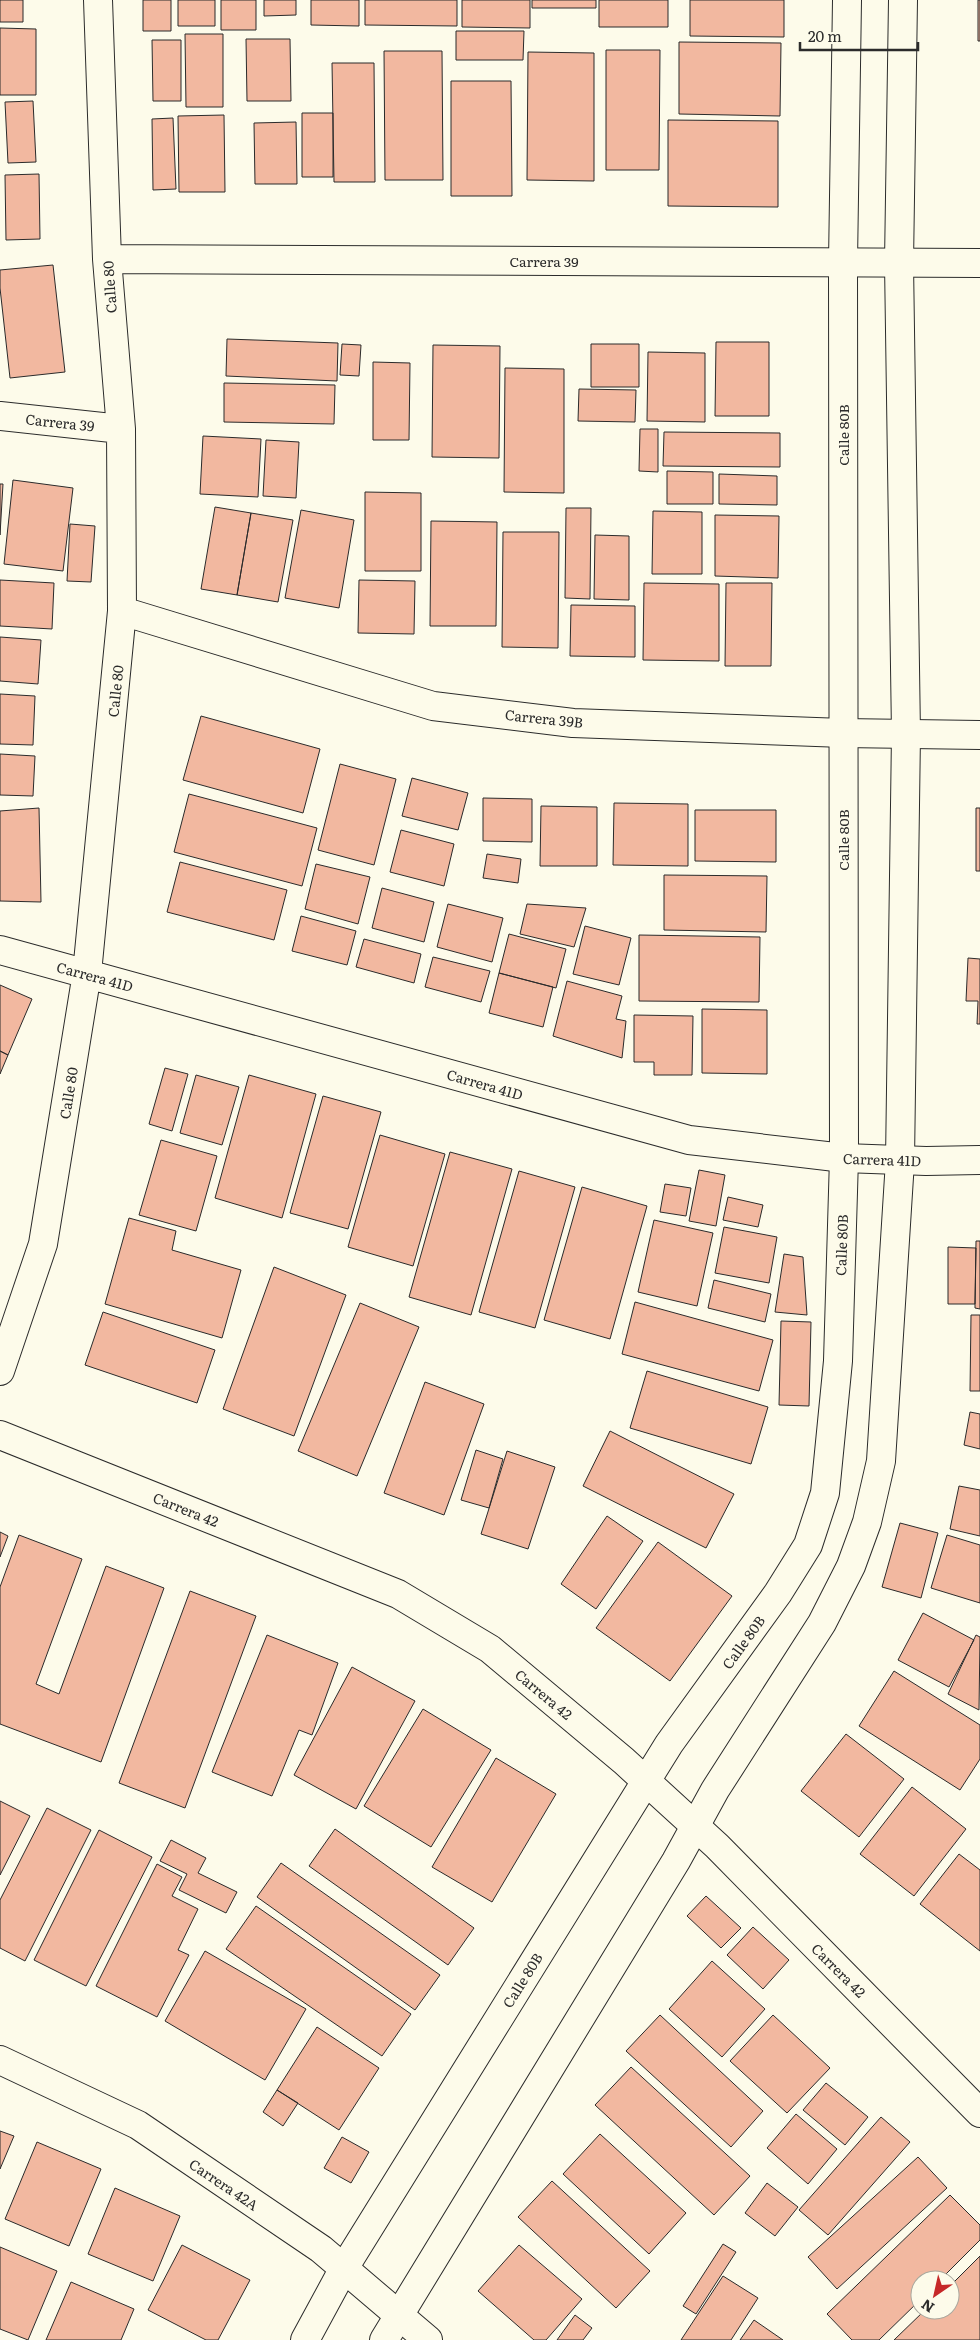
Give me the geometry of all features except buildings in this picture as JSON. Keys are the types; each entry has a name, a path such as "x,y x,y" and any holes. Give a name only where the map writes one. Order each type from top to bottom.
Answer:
{"street":[{"name":"Calle 80","path":"0,1371 43,1244 87,973 122,611 121,429 107,260 98,0"},
{"name":"Calle 80B","path":"305,2340 344,2268 645,1781 669,1744 778,1593 808,1545 825,1493 838,1361 844,1158 843,262 847,0"},
{"path":"384,2340 676,1861 715,1790 822,1623 851,1566 867,1522 881,1461 900,1161 906,734 899,263 903,0"},
{"name":"Carrera 39","path":"107,260 980,263"},
{"name":"Carrera 39","path":"0,416 121,429"},
{"name":"Carrera 39B","path":"122,611 433,706 573,723 843,733 980,735"},
{"name":"Carrera 41D","path":"0,950 689,1140 844,1158 900,1161 980,1160"},
{"name":"Carrera 42","path":"0,1435 398,1594 490,1649 695,1825 980,2113"},
{"name":"Carrera 42A","path":"0,2060 138,2125 321,2249 428,2340"}]}
